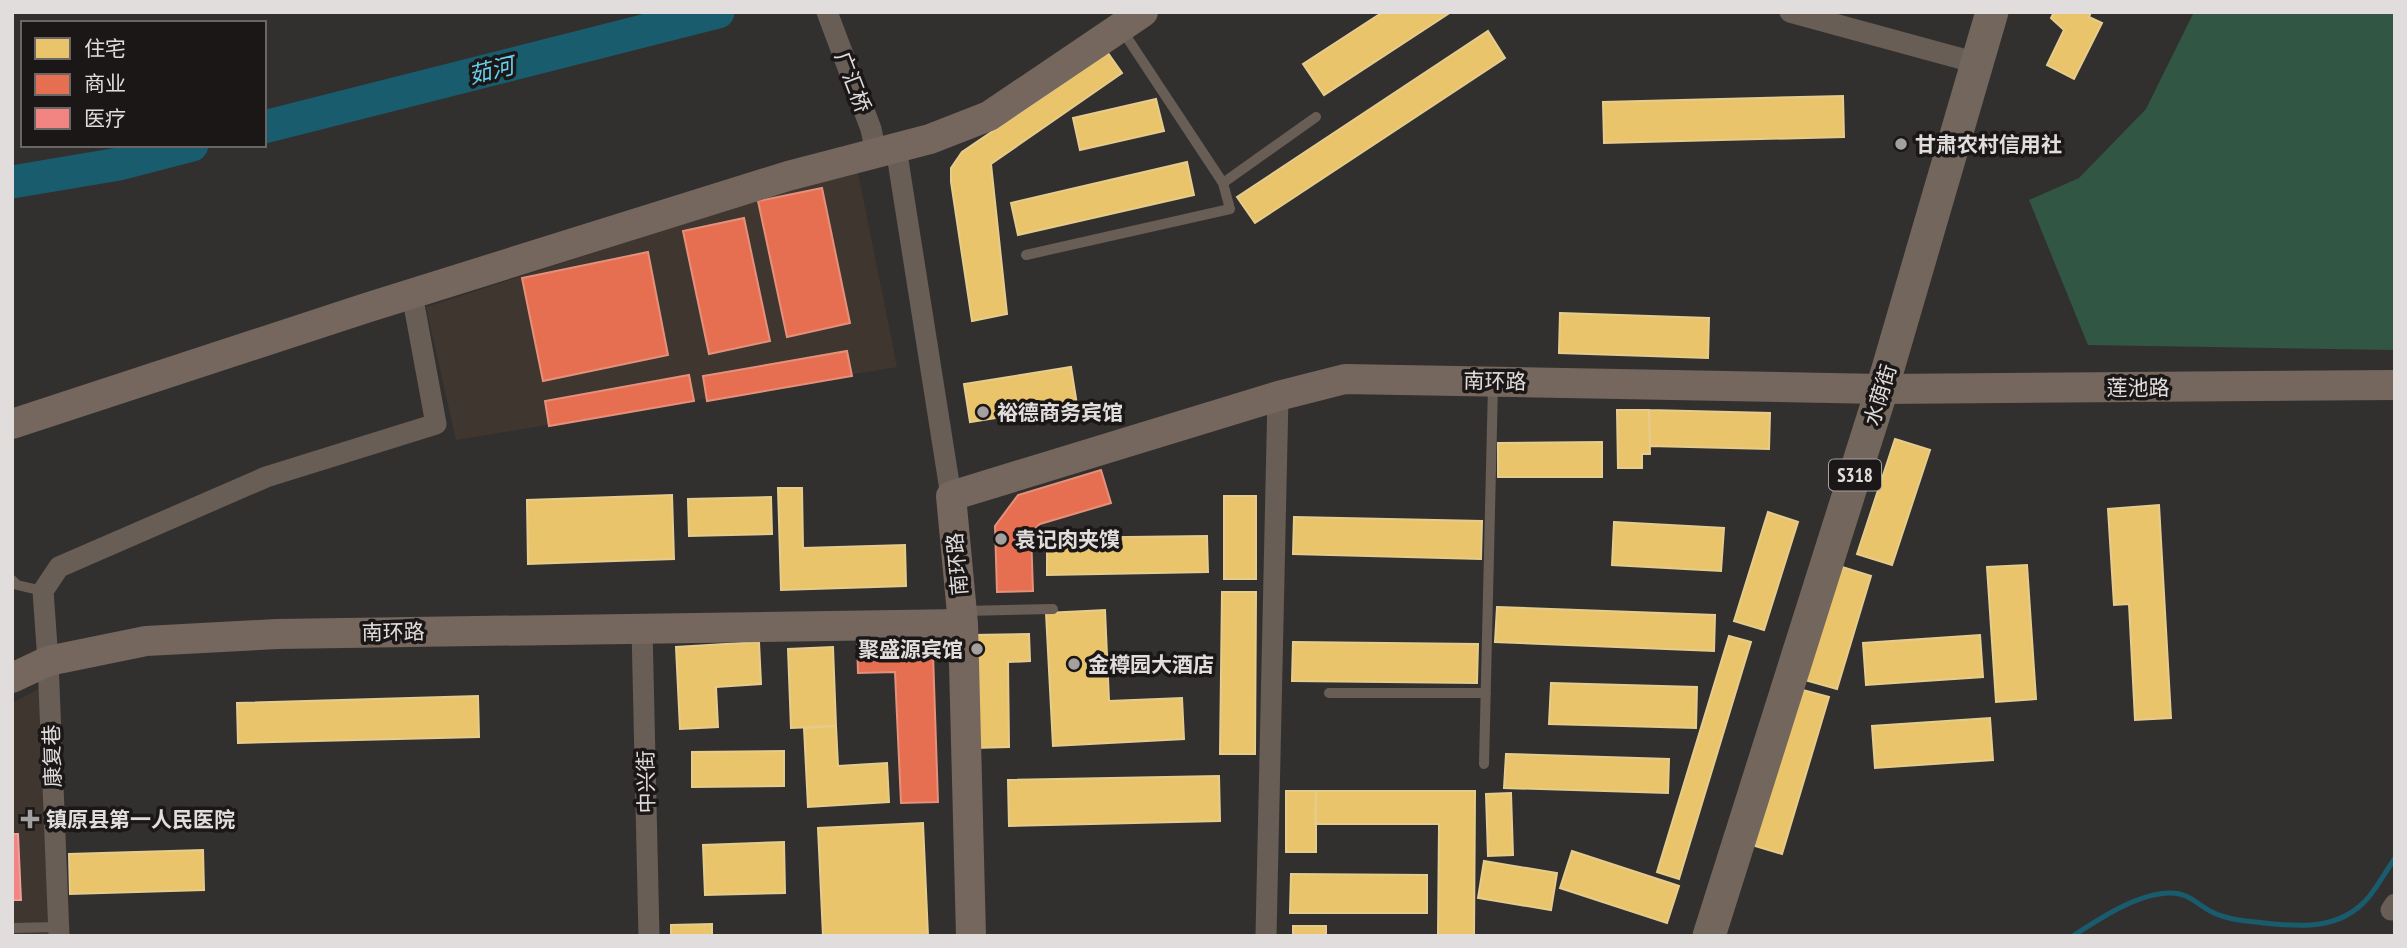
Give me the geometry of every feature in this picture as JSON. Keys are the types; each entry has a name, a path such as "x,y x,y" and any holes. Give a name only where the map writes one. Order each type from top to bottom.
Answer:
{"main road":[{"name":"水荫街","path":"1709,936 1882,389 1992,12"}],"street":[{"name":"广汇桥","path":"827,12 881,144 951,496"},
{"path":"1790,12 1977,63"},
{"path":"12,424 881,144 930,139 989,116 1132,20"},
{"path":"43,591 59,567 254,482 436,424 412,294"},
{"name":"南环路","path":"12,678 48,661 146,641 251,635 642,628 962,618 951,496 1345,379 1882,389"},
{"name":"莲池路","path":"1882,389 2395,385"},
{"path":"1266,936 1278,397"},
{"name":"康复巷","path":"43,591 58,931"},
{"path":"962,618 971,936"},
{"name":"中兴街","path":"642,628 649,936"}],"lane":[{"path":"1027,255 1230,209 1223,183 1132,20"},
{"path":"1223,183 1316,117"},
{"path":"1484,764 1493,381"},
{"path":"12,580 17,585 43,591"},
{"path":"962,618 1053,609"},
{"path":"1329,693 1486,692"},
{"path":"12,929 58,931"}],"shaded area":[{"path":"857,168 897,367 456,440 426,307"},
{"name":"镇原县第一人民医院","path":"42,687 52,936 12,936 12,703"}],"green space":[{"path":"2194,12 2395,12 2395,350 2088,345 2029,200 2079,178 2146,109"}],"building: 住宅":[{"path":"1383,12 1451,12 1324,95 1303,64"},
{"path":"2054,12 2091,12 2089,17 2102,23 2074,79 2047,65 2064,30 2051,18"},
{"path":"1488,31 1505,58 1255,223 1237,197"},
{"path":"1108,53 1122,73 991,164 1007,314 972,321 951,168 962,152"},
{"path":"1843,96 1844,137 1604,143 1603,102"},
{"path":"1156,99 1164,131 1080,150 1073,118"},
{"path":"1187,162 1194,195 1018,235 1011,203"},
{"path":"1560,313 1709,318 1708,358 1559,353"},
{"path":"1071,367 1077,405 970,422 964,384"},
{"path":"1617,410 1649,410 1650,454 1642,454 1642,468 1618,468"},
{"path":"1649,410 1770,413 1769,449 1650,446"},
{"path":"1895,439 1930,450 1892,565 1857,554"},
{"path":"1602,442 1602,477 1498,477 1498,443"},
{"path":"778,488 802,488 803,548 905,545 906,586 781,590"},
{"path":"672,495 674,559 528,564 527,500"},
{"path":"1224,496 1256,496 1256,579 1224,579"},
{"path":"771,497 772,534 689,536 688,499"},
{"path":"2159,505 2171,718 2135,720 2129,604 2114,605 2108,509"},
{"path":"1768,512 1798,522 1764,630 1734,621"},
{"path":"1294,517 1482,521 1481,559 1293,554"},
{"path":"1614,522 1724,528 1721,571 1612,565"},
{"path":"1207,536 1208,572 1047,575 1047,538"},
{"path":"2027,565 2036,699 1996,702 1987,567"},
{"path":"1839,566 1871,576 1837,689 1805,680"},
{"path":"1222,592 1256,592 1255,754 1220,754"},
{"path":"1497,607 1715,615 1714,651 1495,642"},
{"path":"1105,610 1109,701 1182,698 1184,739 1053,746 1046,613"},
{"path":"1029,634 1030,661 1008,662 1009,747 974,748 972,635"},
{"path":"1980,635 1983,677 1866,685 1863,643"},
{"path":"1729,636 1751,642 1679,879 1657,872"},
{"path":"759,642 761,684 716,687 718,727 680,729 676,647"},
{"path":"1293,642 1478,644 1477,683 1292,681"},
{"path":"833,647 836,726 791,728 788,649"},
{"path":"1551,683 1697,687 1696,728 1549,724"},
{"path":"1799,689 1829,697 1782,854 1752,845"},
{"path":"478,696 479,737 238,743 237,703"},
{"path":"1990,718 1993,760 1875,768 1872,726"},
{"path":"836,726 838,766 887,763 889,802 808,807 804,728"},
{"path":"784,751 784,786 692,787 692,752"},
{"path":"1506,754 1669,759 1668,793 1504,788"},
{"path":"1219,776 1220,821 1009,826 1008,780"},
{"path":"1286,791 1316,791 1316,852 1286,852"},
{"path":"1316,791 1475,791 1474,936 1438,936 1439,824 1315,824"},
{"path":"1511,793 1513,855 1488,856 1486,794"},
{"path":"923,823 928,936 823,936 818,828"},
{"path":"784,842 785,893 705,895 703,845"},
{"path":"203,850 204,890 70,894 69,854"},
{"path":"1572,851 1679,886 1667,923 1560,888"},
{"path":"1484,861 1557,873 1551,910 1478,898"},
{"path":"1291,874 1427,875 1427,913 1290,913"},
{"path":"712,924 712,936 671,936 671,925"},
{"path":"1293,926 1326,926 1326,936 1293,936"}],"building: 商业":[{"path":"822,188 850,323 787,337 758,201"},
{"path":"744,218 770,341 709,354 683,231"},
{"path":"648,252 668,355 543,381 522,278"},
{"path":"847,351 852,376 707,401 703,376"},
{"path":"689,375 694,401 549,426 545,401"},
{"path":"1101,470 1111,503 1040,524 1031,533 1033,591 997,592 995,526 1018,495"},
{"path":"923,637 933,654 938,802 901,803 895,672 858,673 857,640"}],"building: 医疗":[{"path":"12,834 18,834 21,900 12,900"}],"waterway":[{"name":"茹河","path":"266,126 718,12"},
{"name":"茹河","path":"12,182 119,164 184,147"},
{"path":"2073,936 2132,902 2170,893 2183,895 2218,915 2238,920 2292,925 2333,921 2345,916 2368,898 2395,858"}],"place":[{"name":"甘肃农村信用社","path":"1901,144"},
{"name":"裕德商务宾馆","path":"983,412"},
{"name":"袁记肉夹馍","path":"1001,539"},
{"name":"聚盛源宾馆","path":"977,649"},
{"name":"金樽园大酒店","path":"1074,664"},
{"name":"镇原县第一人民医院","path":"30,819"}]}
